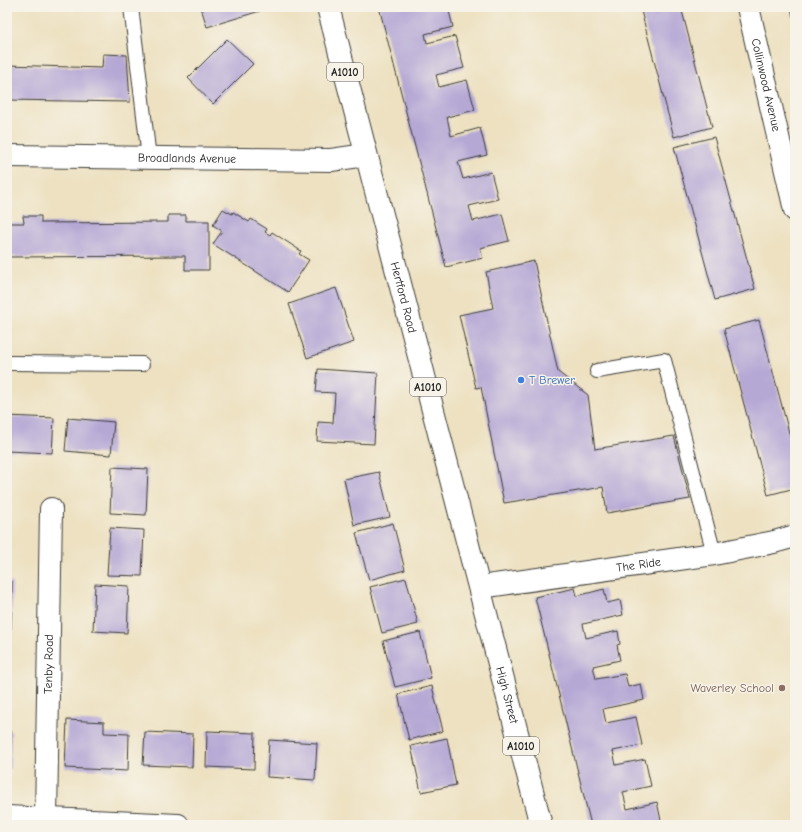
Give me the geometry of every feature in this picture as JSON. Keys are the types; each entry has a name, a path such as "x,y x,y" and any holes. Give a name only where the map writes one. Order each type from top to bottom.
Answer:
{"street":[{"name":"Collinwood Avenue","path":"748,7 795,210"},
{"name":"Hertford Road","path":"333,8 366,155 480,587"},
{"name":"Broadlands Avenue","path":"7,156 331,160 366,155"},
{"name":"Tenby Road","path":"46,819 51,509"},
{"name":"The Ride","path":"480,587 714,554 774,542 795,536"},
{"name":"High Street","path":"480,587 542,825"},
{"path":"7,817 178,825"}],"lane":[{"path":"131,7 148,158"},
{"path":"597,371 664,360 714,554"},
{"path":"7,363 142,364"}],"building":[{"path":"258,7 260,11 207,27 201,8"},
{"path":"379,7 448,7 453,27 425,34 427,43 455,36 464,68 436,75 439,87 467,80 475,110 447,117 451,136 480,128 487,155 458,162 463,179 491,172 498,199 469,206 473,221 502,214 509,241 480,248 483,258 446,267"},
{"path":"640,7 681,7 712,127 674,137"},
{"path":"791,7 795,7 795,21 794,21"},
{"path":"227,39 253,64 213,104 188,78"},
{"path":"103,54 127,55 130,102 7,100 7,65 102,68"},
{"path":"714,137 755,289 715,300 674,147"},
{"path":"223,209 232,214 233,212 249,222 251,219 267,229 265,232 270,235 272,232 301,251 299,254 309,260 288,292 213,244 222,231 213,225"},
{"path":"168,215 186,215 186,221 209,221 209,270 185,270 185,256 7,257 7,223 24,223 23,216 41,216 41,223 168,222"},
{"name":"T Brewer","path":"534,261 558,372 588,395 595,449 674,436 690,499 607,513 603,487 504,503 481,387 476,388 459,315 493,308 486,272"},
{"path":"336,288 354,342 307,358 289,304"},
{"path":"759,320 795,455 795,488 768,495 724,329"},
{"path":"318,369 378,373 374,444 317,441 318,422 333,423 335,393 316,392"},
{"path":"7,416 54,418 52,453 7,451"},
{"path":"68,418 114,422 111,455 65,451"},
{"path":"112,467 148,469 146,515 110,513"},
{"path":"379,472 390,517 354,525 344,479"},
{"path":"393,523 405,570 369,580 356,533"},
{"path":"110,528 144,530 142,576 107,575"},
{"path":"406,578 418,624 382,633 370,587"},
{"path":"7,582 12,582 11,629 7,629"},
{"path":"95,584 129,586 127,633 93,631"},
{"path":"575,588 577,596 604,589 607,603 620,600 623,615 583,624 586,638 618,631 620,644 617,645 620,660 593,666 596,679 625,674 628,687 641,684 644,700 603,709 606,723 636,717 642,745 613,751 616,765 645,759 651,786 623,792 627,809 657,802 662,825 591,825 535,597"},
{"path":"420,632 431,678 395,687 383,641"},
{"path":"432,686 443,731 409,740 398,694"},
{"path":"67,720 104,722 104,733 129,734 128,771 65,768"},
{"path":"7,731 11,731 10,768 7,768"},
{"path":"207,731 255,733 254,769 206,767"},
{"path":"145,732 193,734 192,767 143,765"},
{"path":"447,738 456,785 421,792 411,746"},
{"path":"269,740 317,743 315,780 267,777"}],"place":[{"name":"T Brewer","path":"521,380"},
{"name":"Waverley School","path":"782,688"}]}
